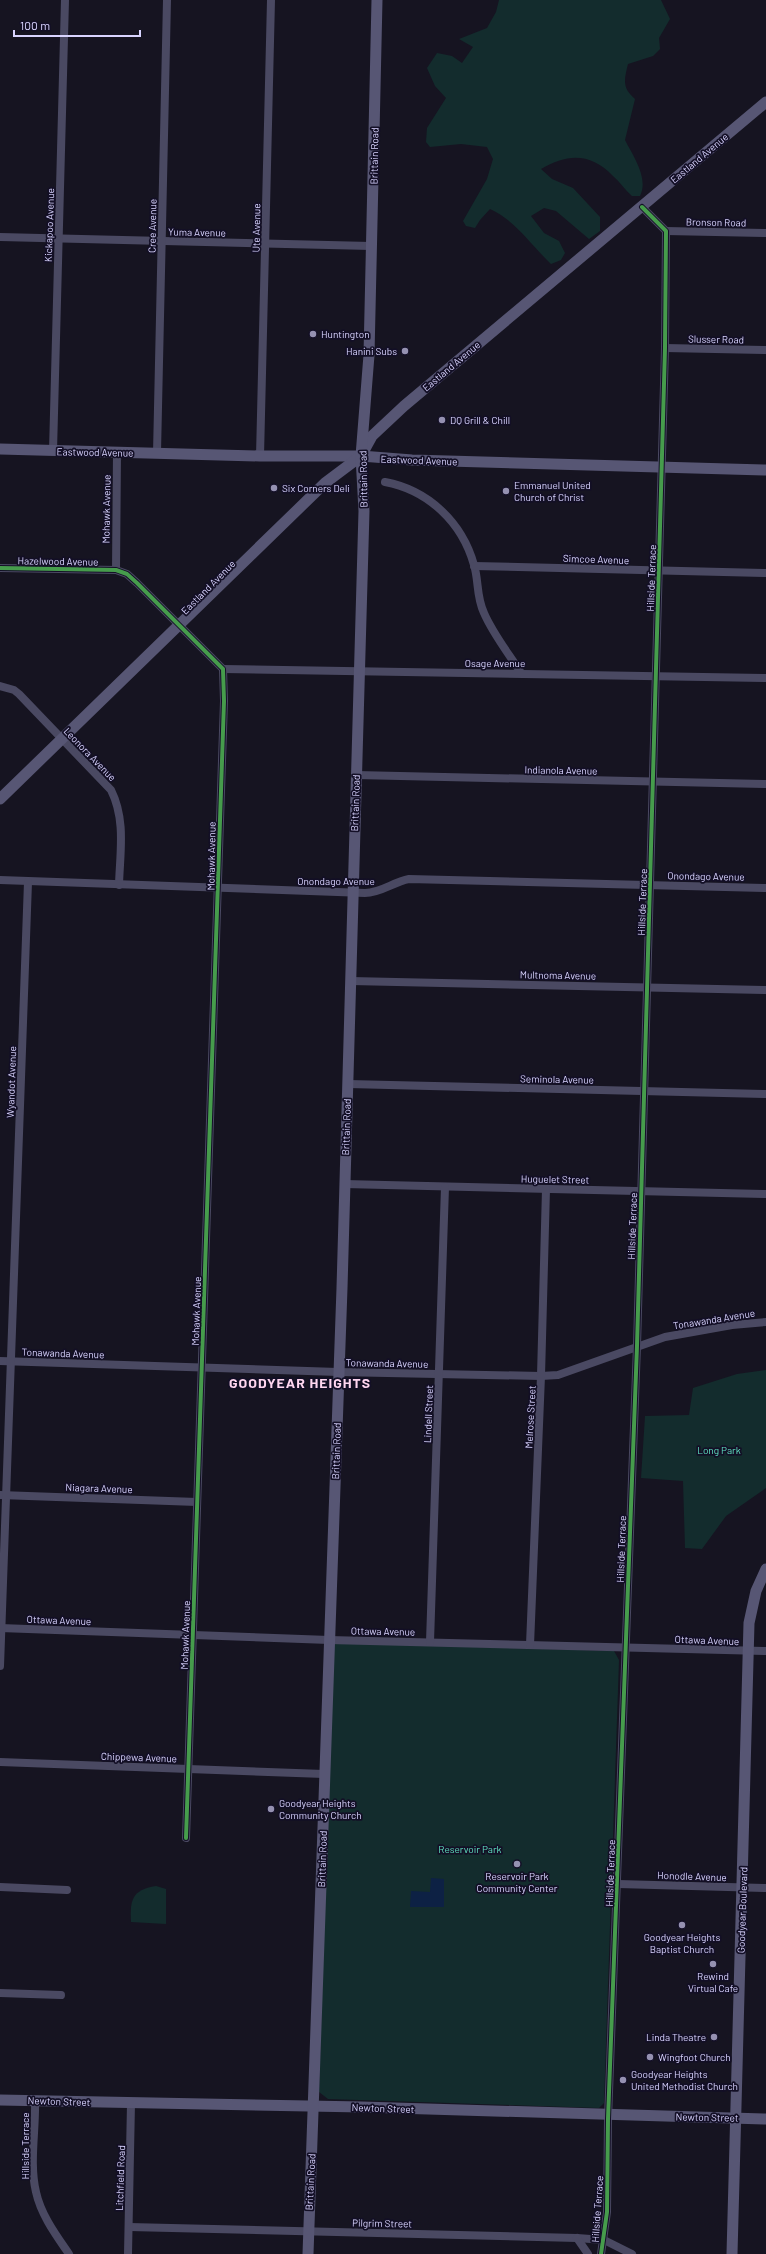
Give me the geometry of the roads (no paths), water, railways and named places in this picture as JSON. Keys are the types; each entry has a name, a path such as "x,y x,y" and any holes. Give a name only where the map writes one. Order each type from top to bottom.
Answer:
{"street":[{"name":"Kickapoo Avenue","path":"53,451 65,0"},
{"name":"Cree Avenue","path":"157,453 163,242 167,0"},
{"name":"Ute Avenue","path":"260,456 271,0"},
{"name":"Brittain Road","path":"308,2254 307,2231 314,2107 348,1084 364,511 362,456 367,400 378,0"},
{"name":"Eastland Avenue","path":"0,799 181,625 325,483 362,456 372,436 404,406 766,102"},
{"path":"642,207 666,231"},
{"name":"Bronson Road","path":"666,231 766,233"},
{"name":"Hillside Terrace","path":"601,2254 607,2212 625,1648 637,1346 660,571 666,231"},
{"name":"Yuma Avenue","path":"0,237 371,246"},
{"name":"Slusser Road","path":"665,348 766,350"},
{"name":"Eastwood Avenue","path":"0,449 260,456 362,456 412,460 766,470"},
{"name":"Mohawk Avenue","path":"116,570 117,453"},
{"path":"385,482 420,494 442,510 458,530 474,566 475,582 484,613 522,673"},
{"name":"Simcoe Avenue","path":"474,566 766,573"},
{"name":"Hazelwood Avenue","path":"0,568 116,570"},
{"path":"116,570 127,574 181,625 223,669"},
{"name":"Mohawk Avenue","path":"186,1838 203,1367 224,701 223,669"},
{"name":"Osage Avenue","path":"223,669 766,678"},
{"name":"Leonora Avenue","path":"0,686 14,690 20,694 101,778 115,797 122,823 119,885"},
{"name":"Indianola Avenue","path":"356,775 766,784"},
{"name":"Onondago Avenue","path":"0,880 353,893 378,892 396,883 409,879 766,888"},
{"name":"Wyandot Avenue","path":"0,1666 3,1495 11,1361 28,882"},
{"name":"Multnoma Avenue","path":"350,981 766,990"},
{"name":"Seminola Avenue","path":"348,1084 766,1094"},
{"name":"Huguelet Street","path":"344,1184 766,1194"},
{"name":"Lindell Street","path":"430,1642 445,1187"},
{"name":"Melrose Street","path":"530,1645 541,1376 546,1189"},
{"name":"Tonawanda Avenue","path":"0,1361 338,1372 541,1376 558,1375 665,1337 699,1330 766,1322"},
{"name":"Niagara Avenue","path":"3,1495 197,1502"},
{"name":"Goodyear Boulevard","path":"732,2254 748,1651 751,1610 756,1591 766,1569"},
{"name":"Ottawa Avenue","path":"0,1628 329,1640 766,1651"},
{"name":"Chippewa Avenue","path":"0,1762 324,1774"},
{"name":"Honodle Avenue","path":"618,1884 766,1888"},
{"path":"0,1887 67,1890"},
{"path":"0,1993 61,1995"},
{"name":"Newton Street","path":"0,2100 766,2119"},
{"name":"Hillside Terrace","path":"35,2100 36,2192 43,2211 69,2254"},
{"name":"Litchfield Road","path":"128,2254 131,2103"},
{"name":"Pilgrim Street","path":"129,2227 577,2238 604,2240 632,2254"},
{"path":"577,2238 588,2254"}],"water":[{"path":"431,1878 444,1879 444,1907 410,1907 411,1891 430,1892"}],"place":[{"name":"Huntington","path":"313,334"},
{"name":"Hanini Subs","path":"405,351"},
{"name":"DQ Grill & Chill","path":"442,420"},
{"name":"Six Corners Deli","path":"274,488"},
{"name":"Emmanuel United Church of Christ","path":"506,491"},
{"name":"Goodyear Heights Community Church","path":"271,1809"},
{"name":"Reservoir Park Community Center","path":"517,1864"},
{"name":"Goodyear Heights Baptist Church","path":"682,1925"},
{"name":"Rewind Virtual Cafe","path":"713,1964"},
{"name":"Linda Theatre","path":"714,2037"},
{"name":"Wingfoot Church","path":"650,2057"},
{"name":"Goodyear Heights United Methodist Church","path":"623,2080"}],"district":[{"name":"GOODYEAR HEIGHTS","path":"300,1382"}],"park label":[{"name":"Long Park","path":"719,1450"},
{"name":"Reservoir Park","path":"470,1849"}]}
